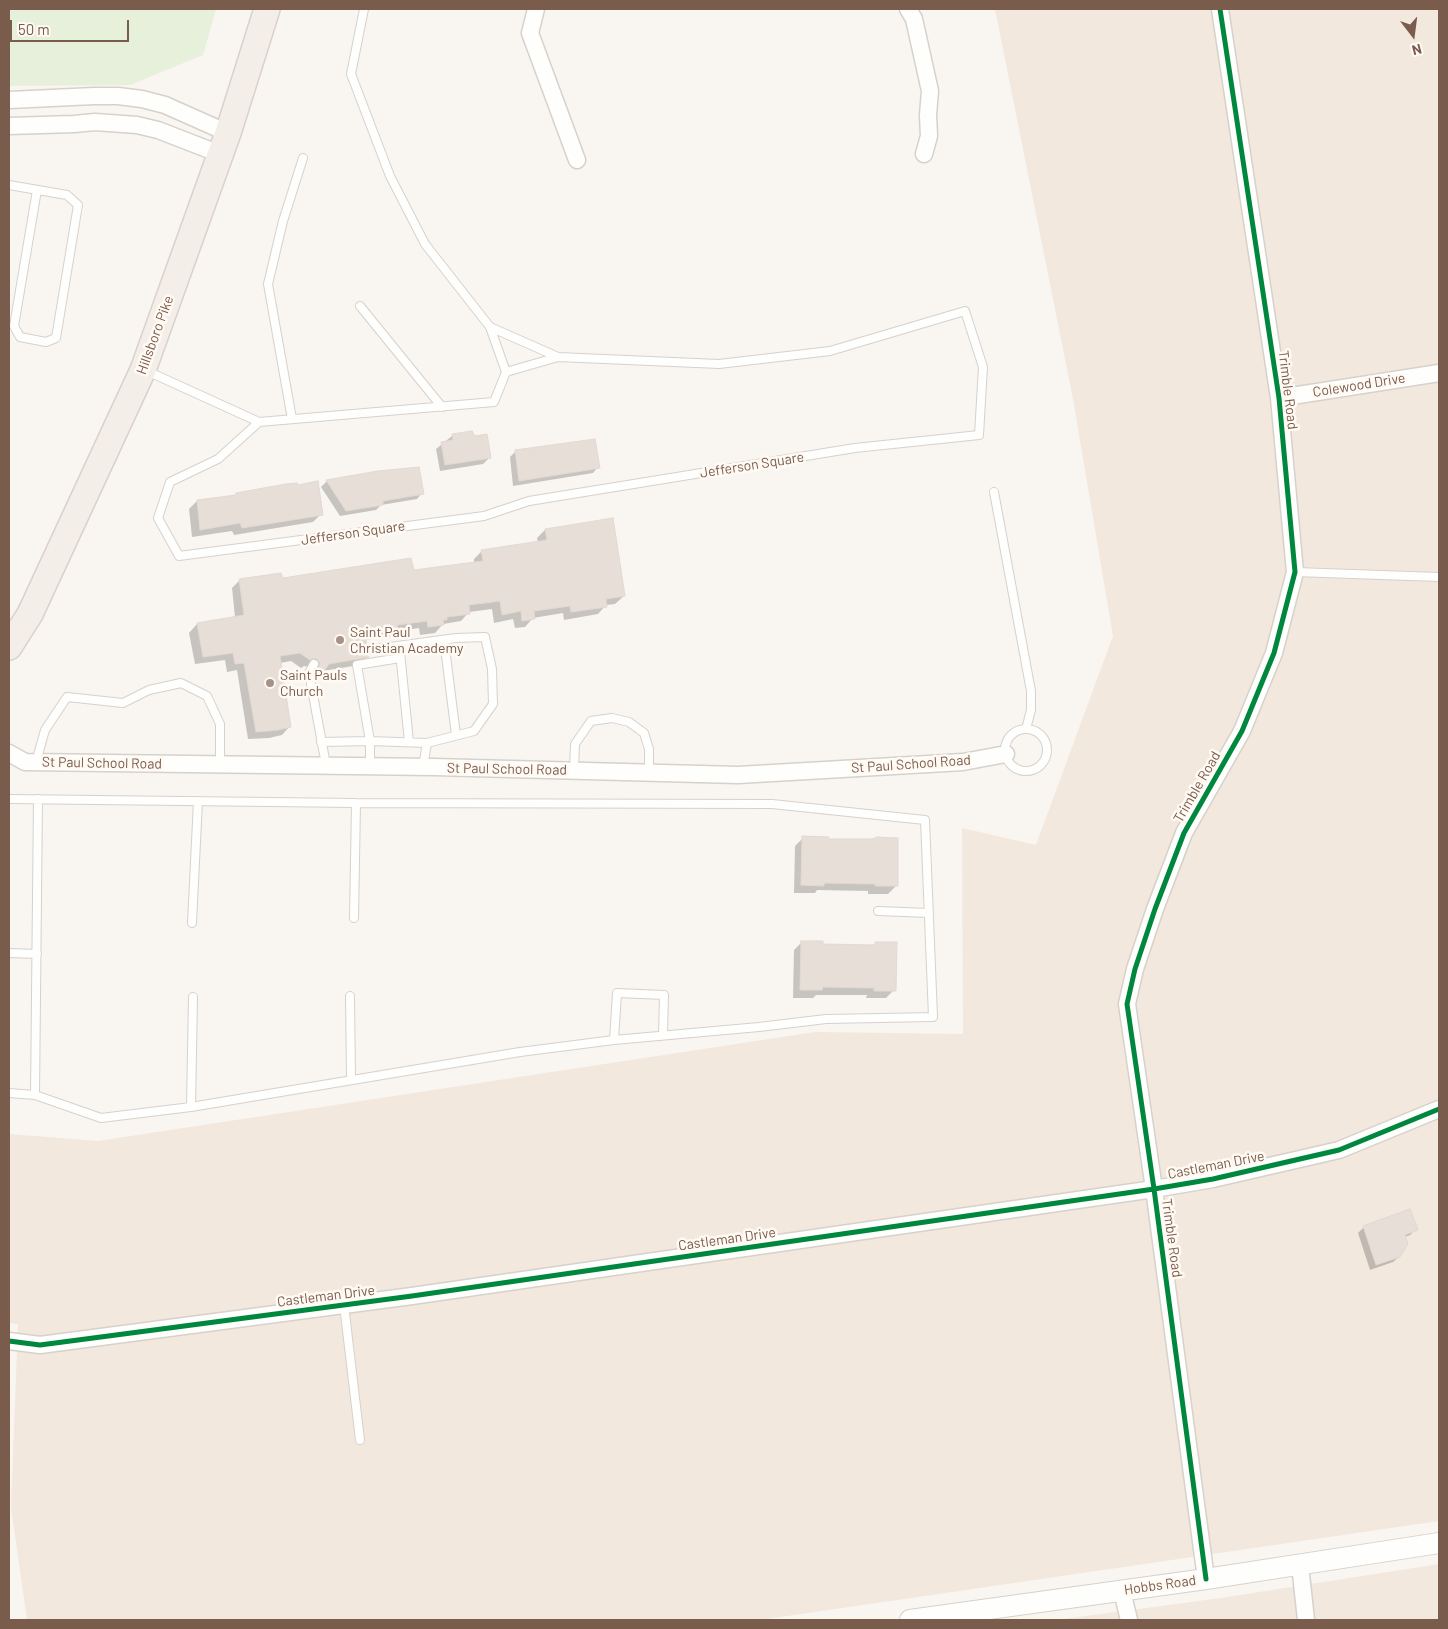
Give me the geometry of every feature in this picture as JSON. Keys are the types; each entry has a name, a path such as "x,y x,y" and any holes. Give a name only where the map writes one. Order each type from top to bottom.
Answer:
{"main road":[{"name":"Hillsboro Pike","path":"9,647 30,614 143,370 224,144 267,9"}],"street":[{"path":"536,9 530,33 576,160"},
{"path":"908,9 914,20 930,91 928,115 930,136 924,154"},
{"name":"Trimble Road","path":"1206,1578 1154,1189 1127,1004 1135,969 1184,833 1242,730 1274,653 1295,572 1280,398 1220,9"},
{"path":"9,100 94,96 142,99 165,105 224,144"},
{"path":"9,126 95,122 137,125 224,144"},
{"name":"Colewood Drive","path":"1280,398 1439,373"},
{"name":"St Paul School Road","path":"9,754 25,762 326,765 748,774 963,762 1006,754"},
{"name":"Castleman Drive","path":"9,1341 40,1345 344,1305 1154,1189 1339,1150 1439,1109"},
{"name":"Hobbs Road","path":"910,1620 1009,1613 1122,1591 1439,1543"},
{"path":"1300,1565 1306,1620"},
{"path":"1122,1591 1129,1620"}],"lane":[{"name":"Jefferson Square","path":"259,422 218,459 170,482 158,518 179,556 484,516 529,501 855,448 979,435 982,367 965,311 830,351 718,364 558,356 506,372 490,327 425,244 390,176 351,74 364,9"},
{"path":"292,419 268,284 283,221 303,158"},
{"path":"9,185 67,195 78,205 56,338 46,342 20,337 14,326 37,190"},
{"path":"360,306 442,406"},
{"name":"Jefferson Square","path":"490,327 558,356"},
{"path":"143,370 259,422 494,402 506,372"},
{"path":"994,492 1031,691 1031,710 1026,729"},
{"path":"1295,572 1439,577"},
{"path":"321,742 427,743 474,731 493,704 492,668 485,637 456,638 368,650"},
{"path":"444,640 456,735"},
{"path":"399,646 409,742"},
{"path":"370,766 370,741 357,665 400,658"},
{"path":"314,664 309,673 326,765"},
{"path":"36,762 46,730 67,697 123,702 149,690 181,683 207,696 220,724 220,764"},
{"path":"574,770 576,744 591,722 612,718 629,722 644,733 649,749 648,773"},
{"path":"1026,729 1038,732 1045,742 1047,753 1041,764 1030,770 1022,770 1012,764 1006,754 1007,742 1011,735 1018,730 1026,729"},
{"path":"423,767 427,743"},
{"path":"9,799 356,803 772,804 925,820 933,1017 826,1019 614,1040 520,1052 191,1107 101,1118 35,1095 9,1093"},
{"path":"35,1095 38,799"},
{"path":"192,922 198,801"},
{"path":"354,918 356,803"},
{"path":"878,911 929,913"},
{"path":"9,953 37,954"},
{"path":"614,1040 617,993 664,995 663,1035"},
{"path":"191,1107 193,996"},
{"path":"350,996 351,1080"},
{"path":"344,1305 360,1440"}],"shaded area":[{"path":"995,9 1439,9 1439,1521 760,1620 27,1620 11,1507 18,1324 9,1323 9,1134 98,1141 815,1032 963,1034 962,828 1036,845 1113,636 1073,399"},
{"path":"1439,1564 1439,1620 1056,1620 1221,1598"}],"green space":[{"path":"9,9 216,9 203,55 130,85 9,86"}],"building":[{"path":"472,431 475,436 487,434 491,458 445,465 441,442 453,440 452,434"},
{"path":"595,439 600,468 519,481 515,450"},
{"path":"419,467 424,494 383,501 383,505 346,511 326,480 378,471"},
{"path":"318,481 323,515 242,528 240,523 200,530 197,500 236,495 236,493 286,484 297,483 298,485"},
{"path":"613,518 625,596 606,599 607,607 571,612 570,606 534,611 535,619 522,621 521,611 502,615 500,601 469,605 470,614 447,617 447,620 443,620 444,625 428,627 427,621 397,625 398,629 365,634 367,645 363,647 363,651 369,657 329,664 324,671 319,667 320,663 317,659 313,658 310,660 300,653 280,656 291,727 256,732 244,663 235,664 233,653 203,657 197,623 244,615 239,579 281,573 283,578 411,558 414,570 483,561 481,550 547,540 545,529"},
{"path":"802,836 829,837 829,839 898,838 898,886 824,883 824,886 801,885"},
{"path":"801,941 823,941 823,944 875,945 875,942 897,942 896,991 874,991 874,988 823,987 822,990 800,990"},
{"path":"1410,1209 1418,1230 1405,1235 1408,1244 1400,1257 1376,1265 1363,1226"}],"cycle path":[{"path":"1206,1579 1154,1189 1127,1004 1135,969 1155,909 1184,833 1242,731 1274,653 1295,572 1279,398 1220,9"},
{"path":"9,1341 40,1345 412,1296 1154,1189 1213,1179 1339,1150 1439,1109"}],"place":[{"name":"Saint Paul Christian Academy","path":"340,640"},
{"name":"Saint Pauls Church","path":"270,683"}]}
